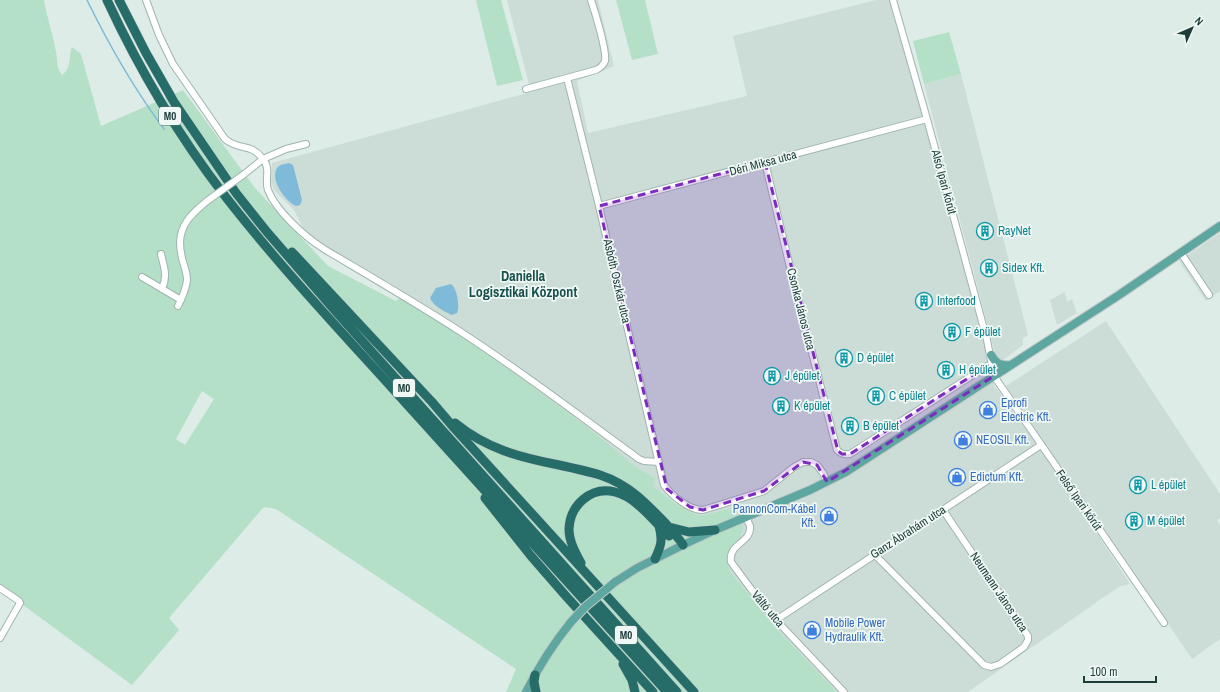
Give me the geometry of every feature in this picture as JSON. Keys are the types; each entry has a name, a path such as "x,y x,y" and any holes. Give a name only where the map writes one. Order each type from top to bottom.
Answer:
{"highway":[{"name":"M0","path":"107,0 158,98 181,134 225,195 310,297 667,692"},
{"name":"M0","path":"119,0 146,53 174,102 236,193 290,259 338,314 678,692"},
{"path":"236,193 254,210 292,253 432,402 694,692"},
{"path":"432,402 469,434 498,450 532,460 588,472 618,482 637,495 663,526 689,532 715,530"},
{"path":"467,470 481,493 531,556 564,595 653,692"},
{"path":"593,581 580,563 575,552 571,543 569,528 575,508 586,497 594,493 610,491 626,496 679,538 683,545"},
{"path":"655,559 662,542 663,526"},
{"path":"604,639 628,671 635,692"},
{"path":"535,674 534,682 536,692"}],"main road":[{"path":"526,692 550,648 571,622 615,582 683,545 827,482 846,472 1157,270 1220,226"},
{"path":"991,355 999,365 1012,365"}],"street":[{"path":"146,0 159,35 173,64 225,139 233,145 255,150 263,159 267,166 267,184 270,194 286,217 314,243 463,333 507,363 639,459 650,462 659,462"},
{"path":"526,89 596,70 602,66 604,62 604,50 591,0"},
{"name":"Alsó Ipari körút","path":"893,0 991,355 994,376"},
{"name":"Asbóth Oszkár utca","path":"567,78 599,206 664,485 686,504 695,509 703,510 764,491 794,467 803,462 811,462 818,466 827,482"},
{"name":"Déri Miksa utca","path":"599,206 927,120"},
{"path":"142,277 162,289 180,303 185,292 187,281 179,243 181,232 189,218 207,201 263,159 286,149 306,144"},
{"name":"Csonka János utca","path":"764,162 837,450 842,454 850,454 987,366 993,365"},
{"path":"1181,253 1209,295"},
{"path":"160,254 166,274 162,289"},
{"name":"Felső Ipari körút","path":"994,376 1164,622"},
{"name":"Ganz Ábrahám utca","path":"776,620 1041,445"},
{"name":"Neumann János utca","path":"874,554 984,665 991,667 1000,664 1024,647 1028,640 1028,636 943,510"},
{"name":"Váltó utca","path":"746,517 750,526 749,531 743,541 732,551 730,558 731,562 776,620 844,692"},
{"path":"0,588 20,602 0,638"}],"highlighted area":[{"path":"765,162 838,451 842,454 850,454 987,366 993,365 994,376 827,482 817,465 803,462 764,491 703,510 690,507 667,489 599,206"}],"shaded area":[{"path":"507,0 598,0 614,66 577,81 588,133 747,96 733,36 876,0 891,0 983,337 994,385 1066,486 1130,584 1121,586 1104,597 968,692 837,692 774,626 730,571 727,561 730,548 739,541 728,509 711,514 699,515 688,511 653,486 655,478 635,466 401,296 311,244 294,210 274,190 271,182 272,163 531,92"},
{"path":"961,74 1028,335 1023,338 1023,345 1003,360 996,357 924,84"},
{"path":"1220,233 1220,291 1206,301 1179,261"},
{"path":"1065,292 1067,302 1072,299 1077,313 1057,325 1050,300"},
{"path":"1106,321 1220,494 1220,518 1217,520 1220,525 1220,639 1192,659 1006,386"}],"green space":[{"path":"0,0 44,0 59,69 62,75 69,66 72,47 81,54 101,126 183,90 255,188 328,266 396,301 401,296 484,351 583,424 635,466 655,478 653,486 669,499 688,511 700,515 728,509 735,512 743,526 739,541 730,548 727,561 730,571 774,626 837,692 506,692 516,669 276,509 265,507 169,618 179,630 132,685 0,587","holes":["202,391 214,399 185,445 176,439"]},
{"path":"476,0 501,0 523,80 497,86"},
{"path":"616,0 645,0 658,54 632,60"},
{"path":"949,32 961,74 924,84 913,41"}],"water":[{"path":"289,163 293,165 302,200 300,205 296,206 283,195 275,177 275,172 279,166"},
{"path":"451,284 455,289 458,306 457,313 452,315 436,306 430,298 436,288"}],"waterway":[{"path":"87,0 122,66 164,129"}],"place":[{"name":"RayNet","path":"985,231"},
{"name":"Sidex Kft.","path":"989,268"},
{"name":"Interfood","path":"924,301"},
{"name":"F épület","path":"952,332"},
{"name":"D épület","path":"844,358"},
{"name":"H épület","path":"946,370"},
{"name":"J épület","path":"772,376"},
{"name":"C épület","path":"876,396"},
{"name":"K épület","path":"781,406"},
{"name":"Eprofi Electric Kft.","path":"988,410"},
{"name":"B épület","path":"850,426"},
{"name":"NEOSIL Kft.","path":"963,440"},
{"name":"Edictum Kft.","path":"957,477"},
{"name":"L épület","path":"1138,485"},
{"name":"PannonCom-Kábel Kft.","path":"829,516"},
{"name":"M épület","path":"1134,521"},
{"name":"Mobile Power Hydraulik Kft.","path":"812,630"}],"district":[{"name":"Daniella Logisztikai Központ","path":"523,284"}]}
